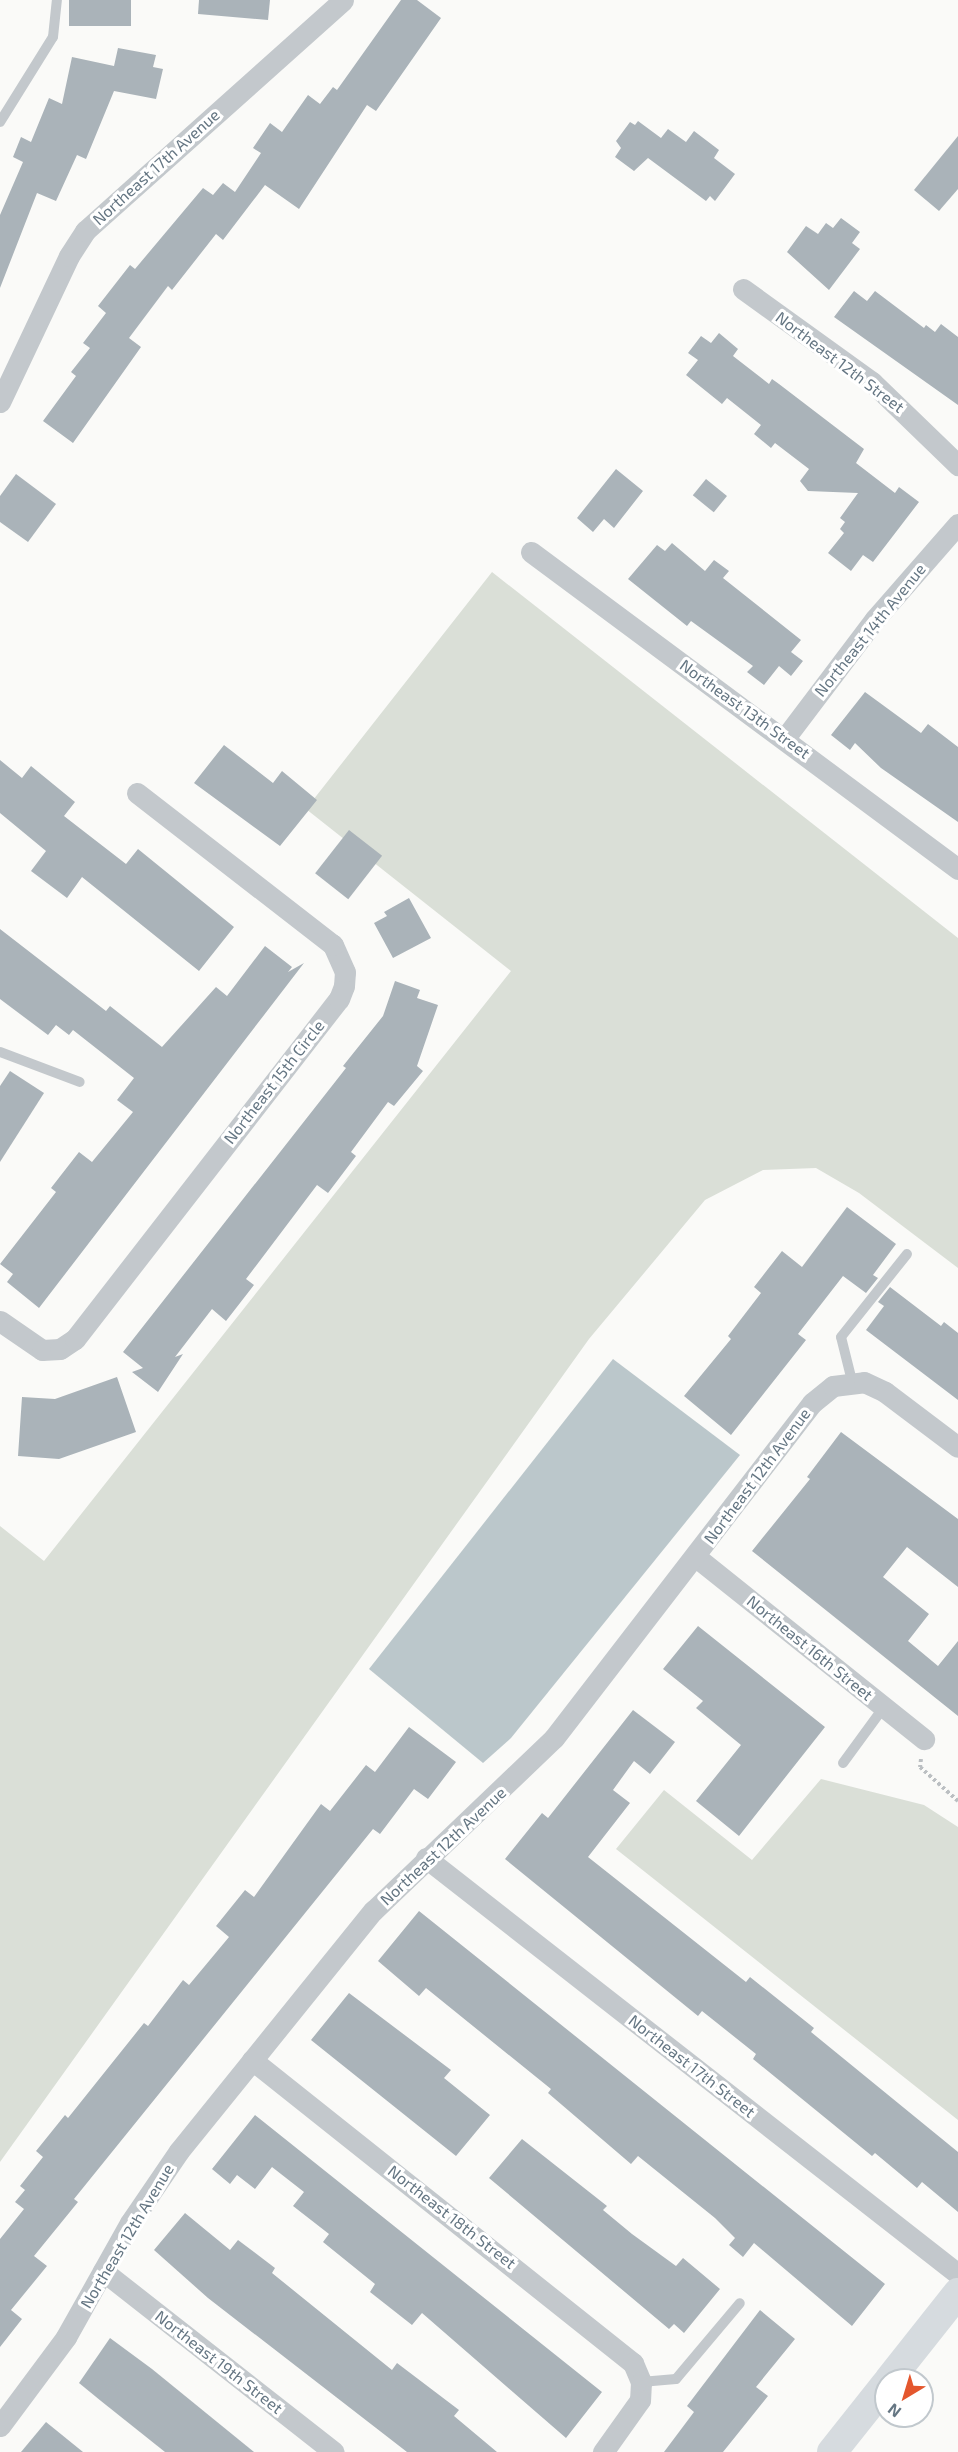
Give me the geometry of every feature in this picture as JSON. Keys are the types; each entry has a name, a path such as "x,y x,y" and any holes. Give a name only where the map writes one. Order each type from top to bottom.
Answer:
{"main road":[{"path":"899,2368 958,2293"},
{"path":"832,2452 874,2399"}],"street":[{"name":"Northeast 17th Avenue","path":"0,402 69,256 86,231 343,0"},
{"name":"Northeast 12th Street","path":"743,289 872,382 958,465"},
{"name":"Northeast 14th Avenue","path":"785,738 875,619 958,524"},
{"name":"Northeast 13th Street","path":"531,552 785,738 958,869"},
{"name":"Northeast 15th Circle","path":"0,1321 42,1350 60,1348 75,1339 339,999 344,986 345,972 333,945 137,793"},
{"path":"852,1381 875,1386 958,1447"},
{"name":"Northeast 12th Avenue","path":"0,2426 66,2337 103,2271 179,2151 252,2060 374,1911 426,1858 515,1779 554,1738 696,1557 812,1403 833,1386 852,1381"},
{"name":"Northeast 16th Street","path":"696,1557 924,1739"},
{"name":"Northeast 17th Street","path":"426,1858 958,2274"},
{"name":"Northeast 18th Street","path":"252,2060 625,2355 641,2382"},
{"name":"Northeast 19th Street","path":"103,2271 334,2452"},
{"path":"603,2452 637,2408 641,2382"}],"lane":[{"path":"0,122 53,37 57,0"},
{"path":"0,1052 80,1082"},
{"path":"852,1381 841,1337 907,1254"},
{"path":"843,1763 884,1707"},
{"path":"641,2382 676,2379 740,2303"}],"path":[{"path":"924,1739 920,1767 958,1801"}],"shaded area":[{"path":"492,572 958,938 958,1268 859,1193 816,1168 763,1170 705,1200 589,1339 0,2162 0,1526 44,1561 511,971 306,809"},
{"path":"613,1359 740,1455 511,1738 483,1763 369,1669"},
{"path":"821,1779 924,1805 958,1827 958,2120 616,1849 664,1790 752,1860"}],"building":[{"path":"69,0 131,0 131,26 69,26"},
{"path":"199,0 270,0 268,20 198,14"},
{"path":"401,0 417,0 441,18 376,111 367,105 299,209 265,185 223,240 216,234 172,290 168,286 129,338 141,347 73,443 43,421 76,376 71,372 90,348 83,343 106,313 98,306 130,265 135,269 203,188 213,195 223,183 235,192 261,153 253,148 270,123 282,132 308,95 320,104 333,87 337,90"},
{"path":"118,48 156,55 153,67 163,69 156,99 114,91 86,159 77,155 56,201 37,193 0,288 0,215 23,162 13,157 21,137 31,142 49,98 62,104 72,57 114,66"},
{"path":"638,121 661,138 668,129 686,142 694,131 719,150 714,158 735,174 715,201 710,196 706,201 648,158 634,171 615,157 621,148 616,141 630,122 635,125"},
{"path":"958,136 958,189 939,211 914,190"},
{"path":"841,218 860,232 852,243 860,249 829,290 787,252 806,226 818,234 826,223 833,228"},
{"path":"854,291 867,301 875,291 924,328 926,325 935,332 941,324 958,337 958,405 834,317"},
{"path":"719,333 738,349 733,356 769,384 772,379 864,449 856,463 895,493 899,487 919,502 873,562 863,555 851,571 828,553 844,533 840,529 845,522 840,518 858,493 808,491 800,481 809,469 775,443 771,448 754,434 761,425 727,398 722,404 686,375 698,360 688,353 701,336 711,343"},
{"path":"616,469 643,491 614,528 604,519 593,532 577,518"},
{"path":"16,474 56,504 28,542 0,522 0,496"},
{"path":"706,479 727,496 714,512 693,495"},
{"path":"672,543 705,571 714,560 729,571 723,578 801,640 791,652 803,661 791,676 779,666 764,685 747,672 753,666 691,621 687,626 628,579 657,545 665,551"},
{"path":"865,692 921,733 928,724 958,747 958,822 881,768 855,743 850,750 831,735"},
{"path":"224,745 273,783 282,771 317,800 280,846 194,783"},
{"path":"0,760 22,778 31,766 75,802 64,816 126,864 138,849 234,927 199,971 82,877 67,898 31,871 46,851 0,813"},
{"path":"349,830 382,856 348,899 315,873"},
{"path":"409,898 431,938 393,958 374,923 387,916 384,912"},
{"path":"0,929 106,1011 110,1006 162,1047 216,987 227,996 265,946 292,967 288,972 304,963 39,1308 7,1282 13,1274 0,1264 56,1192 51,1188 79,1152 92,1162 133,1112 117,1100 134,1078 73,1030 69,1035 56,1025 48,1035 0,999"},
{"path":"395,981 420,990 417,998 438,1005 417,1066 423,1071 394,1106 388,1102 351,1152 356,1156 328,1193 317,1185 246,1279 254,1285 226,1321 212,1309 175,1357 183,1354 158,1392 132,1372 143,1368 123,1352 346,1068 343,1066 383,1016"},
{"path":"10,1071 44,1093 0,1162 0,1086"},
{"path":"847,1207 896,1244 873,1275 878,1278 866,1293 843,1276 798,1334 806,1340 731,1435 684,1396 731,1339 728,1336 761,1293 754,1287 782,1251 802,1267"},
{"path":"890,1287 941,1326 944,1322 958,1333 958,1400 866,1330 884,1306 878,1302"},
{"path":"117,1377 136,1432 59,1459 18,1456 22,1397 55,1399"},
{"path":"841,1432 958,1519 958,1587 907,1547 883,1577 929,1614 908,1641 938,1666 958,1641 958,1716 752,1551 810,1479 807,1477"},
{"path":"698,1626 825,1727 739,1836 696,1801 741,1745 696,1708 703,1701 663,1669"},
{"path":"633,1710 675,1742 650,1774 634,1761 613,1790 630,1803 588,1857 746,1982 750,1977 814,2028 811,2032 958,2152 958,2212 922,2182 917,2188 875,2153 872,2156 753,2059 756,2054 702,2011 698,2016 505,1859 542,1813 548,1818"},
{"path":"409,1727 456,1762 428,1799 414,1789 380,1834 373,1829 74,2199 78,2202 34,2256 47,2266 11,2310 22,2319 0,2347 0,2239 24,2209 15,2202 25,2190 20,2186 43,2157 36,2151 65,2115 68,2118 144,2023 148,2026 183,1980 189,1985 229,1937 216,1926 245,1890 254,1897 321,1804 330,1811 366,1765 375,1772"},
{"path":"419,1911 885,2284 852,2326 754,2243 743,2257 729,2245 735,2238 715,2218 638,2156 631,2164 548,2093 551,2089 426,1988 419,1996 378,1961"},
{"path":"349,1993 451,2070 444,2078 490,2115 456,2156 311,2040"},
{"path":"255,2115 602,2392 566,2438 422,2313 412,2325 370,2292 375,2284 323,2242 329,2234 293,2206 304,2192 272,2167 255,2189 237,2175 230,2184 212,2169"},
{"path":"522,2139 607,2206 603,2210 632,2234 676,2266 683,2258 720,2289 684,2333 674,2324 669,2329 489,2178"},
{"path":"185,2213 230,2250 238,2240 275,2268 272,2273 392,2370 397,2363 459,2410 454,2416 497,2452 407,2452 208,2298 154,2250"},
{"path":"760,2310 795,2339 756,2387 768,2396 723,2452 664,2452 694,2412 687,2406"},
{"path":"110,2338 254,2452 165,2452 79,2383"},
{"path":"46,2422 83,2452 21,2452"}]}
